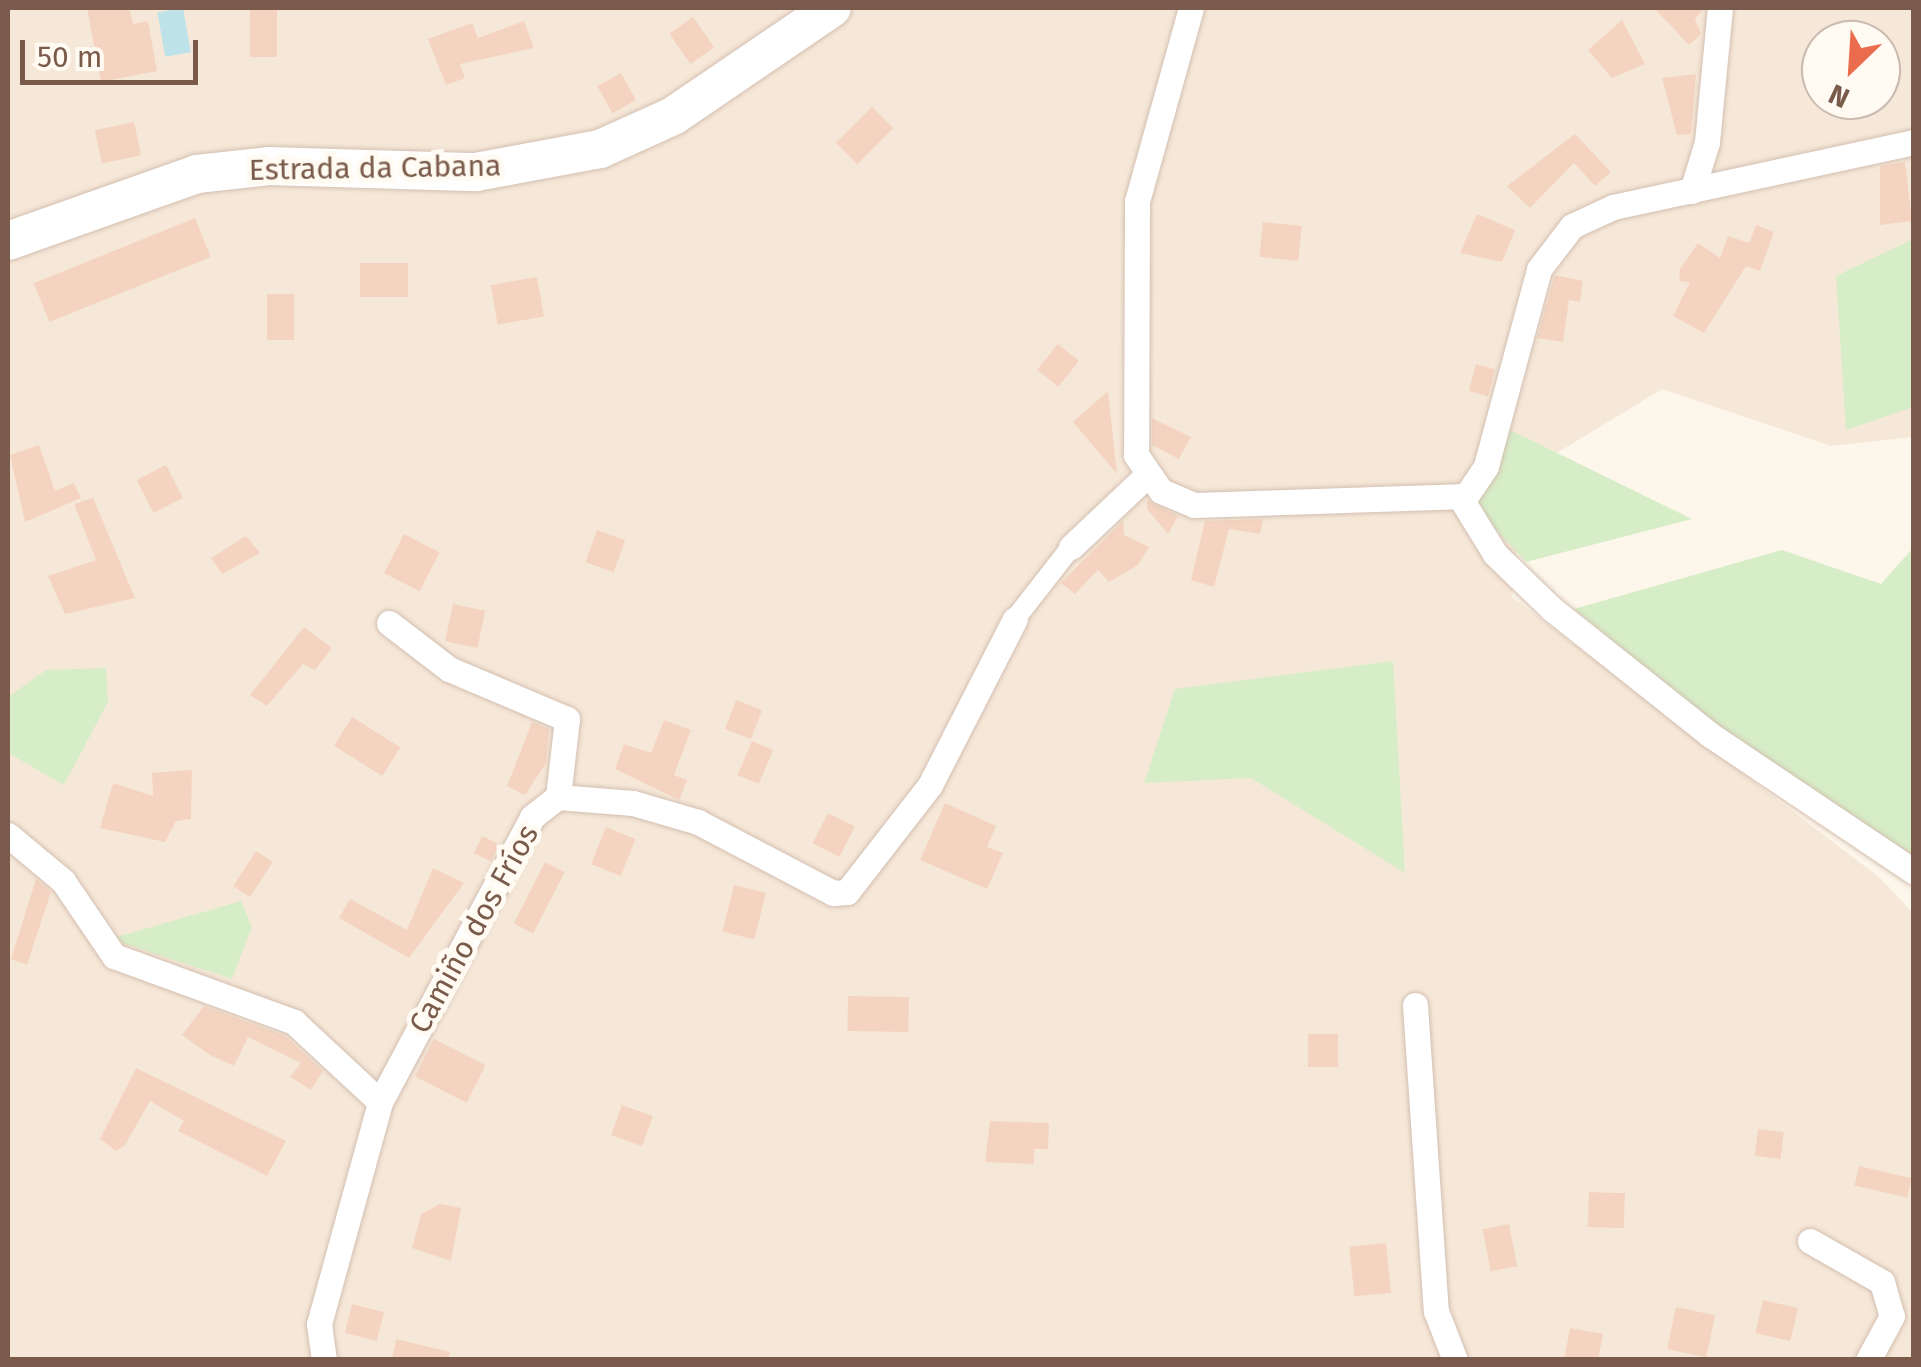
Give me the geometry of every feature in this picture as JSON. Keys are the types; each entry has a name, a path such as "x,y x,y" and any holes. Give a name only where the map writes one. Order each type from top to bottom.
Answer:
{"main road":[{"name":"Estrada da Cabana","path":"8,241 197,174 269,166 476,172 600,149 673,116 832,8"}],"street":[{"path":"1191,8 1137,201 1136,455 1145,477 1220,510 1362,495 1460,497"},
{"path":"1692,192 1707,142 1720,8"},
{"path":"1460,497 1486,466 1553,241 1614,208 1914,142"},
{"path":"1015,619 1072,547 1145,477"},
{"path":"1460,497 1495,554 1552,609 1709,734 1914,872"},
{"name":"Camiño dos Fríos","path":"324,1360 319,1324 380,1102 532,817 558,797 633,803 698,822 833,893 847,892 930,786 1015,619"},
{"path":"389,623 449,669 567,719 558,797"},
{"path":"8,836 63,881 114,956 294,1022 380,1102"},
{"path":"1415,1005 1436,1311 1455,1360"},
{"path":"1810,1241 1882,1282 1892,1316 1868,1360"}],"shaded area":[{"path":"8,8 1913,8 1913,437 1831,446 1662,389 1524,473 1512,597 1879,877 1913,913 1913,1359 8,1360"}],"green space":[{"path":"1913,239 1913,407 1846,430 1836,276"},
{"path":"1508,429 1692,519 1526,562 1475,507"},
{"path":"1913,548 1913,886 1574,609 1782,550 1881,584"},
{"path":"1393,661 1405,873 1251,778 1144,783 1175,689"},
{"path":"106,668 108,702 64,785 8,753 8,697 46,670"},
{"path":"241,901 252,927 232,979 110,939"}],"water":[{"path":"183,8 191,52 165,57 157,13"}],"building":[{"path":"87,8 129,8 133,24 148,21 157,71 101,82"},
{"path":"250,8 277,8 277,57 250,57"},
{"path":"1654,8 1704,8 1695,19 1701,34 1689,45"},
{"path":"693,17 714,47 690,64 669,34"},
{"path":"1622,20 1645,64 1612,78 1588,50"},
{"path":"524,21 534,48 460,64 465,78 446,85 428,39 472,23 478,38"},
{"path":"621,73 636,100 612,113 597,86"},
{"path":"1696,74 1691,134 1677,135 1662,78"},
{"path":"872,107 893,128 857,164 836,143"},
{"path":"134,122 141,155 102,164 95,130"},
{"path":"1575,134 1611,172 1595,186 1574,163 1530,208 1507,186"},
{"path":"1905,162 1912,221 1880,225 1880,166"},
{"path":"1477,214 1515,230 1502,262 1460,253"},
{"path":"195,218 211,257 49,322 34,283"},
{"path":"1263,222 1302,226 1298,261 1259,257"},
{"path":"1756,225 1774,232 1760,271 1746,266 1704,333 1673,316 1690,282 1679,281 1680,269 1698,243 1720,258 1728,236 1749,243"},
{"path":"360,263 408,263 408,297 360,297"},
{"path":"1555,275 1583,281 1580,302 1569,300 1563,342 1537,338"},
{"path":"537,277 544,316 498,325 491,285"},
{"path":"267,294 294,294 294,340 267,340"},
{"path":"1058,344 1079,361 1058,387 1037,370"},
{"path":"1476,364 1495,369 1488,396 1469,391"},
{"path":"1108,391 1117,474 1073,422"},
{"path":"1152,418 1191,437 1179,459 1152,445"},
{"path":"39,445 55,491 74,483 81,498 25,522 10,455"},
{"path":"166,465 183,498 153,513 137,480"},
{"path":"93,498 135,598 65,614 48,576 96,560 74,504"},
{"path":"1147,500 1178,516 1168,534 1147,509"},
{"path":"1263,519 1260,534 1229,529 1214,587 1191,580 1205,521"},
{"path":"1123,521 1124,535 1149,547 1138,565 1109,582 1098,570 1075,594 1061,583"},
{"path":"597,530 625,540 614,572 585,562"},
{"path":"404,534 440,552 420,591 384,573"},
{"path":"246,536 260,553 222,574 211,558"},
{"path":"453,604 485,611 477,648 445,641"},
{"path":"304,627 332,648 315,670 303,664 267,706 250,695"},
{"path":"736,700 762,710 751,739 725,729"},
{"path":"352,717 400,747 382,776 334,746"},
{"path":"664,720 691,730 674,775 687,780 679,800 615,769 624,744 651,753"},
{"path":"532,722 549,729 546,763 525,795 507,786"},
{"path":"752,741 773,750 759,784 738,775"},
{"path":"192,770 191,819 176,821 165,842 100,828 113,783 153,796 152,773"},
{"path":"945,803 996,826 987,847 1003,853 987,889 920,860"},
{"path":"828,813 855,827 839,857 813,843"},
{"path":"606,827 636,839 621,876 591,864"},
{"path":"482,836 499,844 491,861 474,853"},
{"path":"256,851 273,862 250,897 233,886"},
{"path":"545,862 565,872 533,933 514,923"},
{"path":"433,868 464,883 409,958 339,918 350,899 407,930"},
{"path":"36,879 51,892 27,965 11,959"},
{"path":"734,885 766,893 754,940 722,932"},
{"path":"848,996 909,997 908,1032 847,1031"},
{"path":"204,1006 285,1036 323,1071 311,1090 290,1077 301,1063 248,1037 234,1066 182,1035"},
{"path":"1308,1034 1338,1034 1338,1067 1308,1067"},
{"path":"434,1039 486,1065 467,1103 415,1076"},
{"path":"136,1068 286,1141 267,1176 178,1131 184,1121 150,1101 125,1145 116,1151 100,1139"},
{"path":"622,1105 653,1116 642,1146 611,1135"},
{"path":"990,1121 1049,1123 1048,1149 1034,1149 1034,1164 985,1162"},
{"path":"1758,1129 1784,1132 1781,1159 1755,1156"},
{"path":"1859,1166 1912,1178 1907,1198 1855,1185"},
{"path":"1589,1192 1625,1193 1624,1228 1588,1227"},
{"path":"440,1204 461,1208 451,1261 412,1248 421,1214"},
{"path":"1509,1224 1517,1266 1491,1271 1482,1229"},
{"path":"1386,1243 1391,1293 1354,1297 1349,1247"},
{"path":"1763,1300 1798,1308 1790,1341 1755,1333"},
{"path":"352,1304 384,1312 377,1341 345,1333"},
{"path":"1676,1307 1715,1315 1706,1357 1667,1349"},
{"path":"1570,1328 1603,1334 1598,1360 1564,1360"},
{"path":"396,1339 450,1352 449,1360 392,1360"}]}
